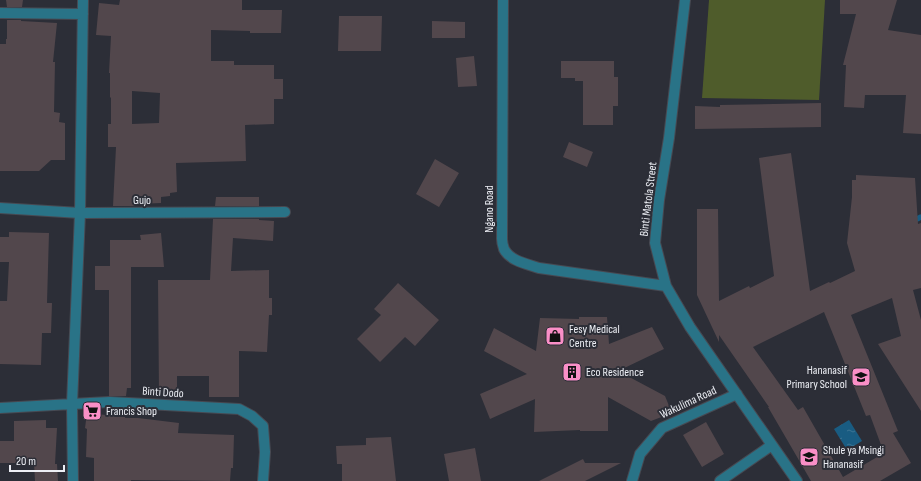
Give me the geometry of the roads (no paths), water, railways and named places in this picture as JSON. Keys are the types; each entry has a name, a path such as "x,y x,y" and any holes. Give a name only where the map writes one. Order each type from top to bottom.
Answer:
{"street":[{"path":"73,481 72,404 80,213 83,0"},
{"name":"Ngano Road","path":"503,0 502,239 504,249 510,256 520,262 539,268 666,286"},
{"name":"Binti Matola Street","path":"685,0 669,138 659,200 655,243 666,286 690,327 796,481"},
{"path":"0,13 83,14"},
{"name":"Gujo","path":"0,208 80,213 285,212"},
{"name":"Wakulima Road","path":"632,481 640,454 662,428 737,394"},
{"name":"Binti Dodo","path":"0,408 116,402 239,409 252,416 263,426 265,452 263,481"},
{"path":"720,481 772,445"}],"water":[{"path":"849,420 862,441 847,450 834,429"}],"waterway":[{"path":"911,222 921,217"}],"place":[{"name":"Fesy Medical Centre","path":"555,336"},
{"name":"Eco Residence","path":"572,372"},
{"name":"Hananasif Primary School","path":"861,377"},
{"name":"Francis Shop","path":"92,411"},
{"name":"Shule ya Msingi Hananasif","path":"809,457"}]}
